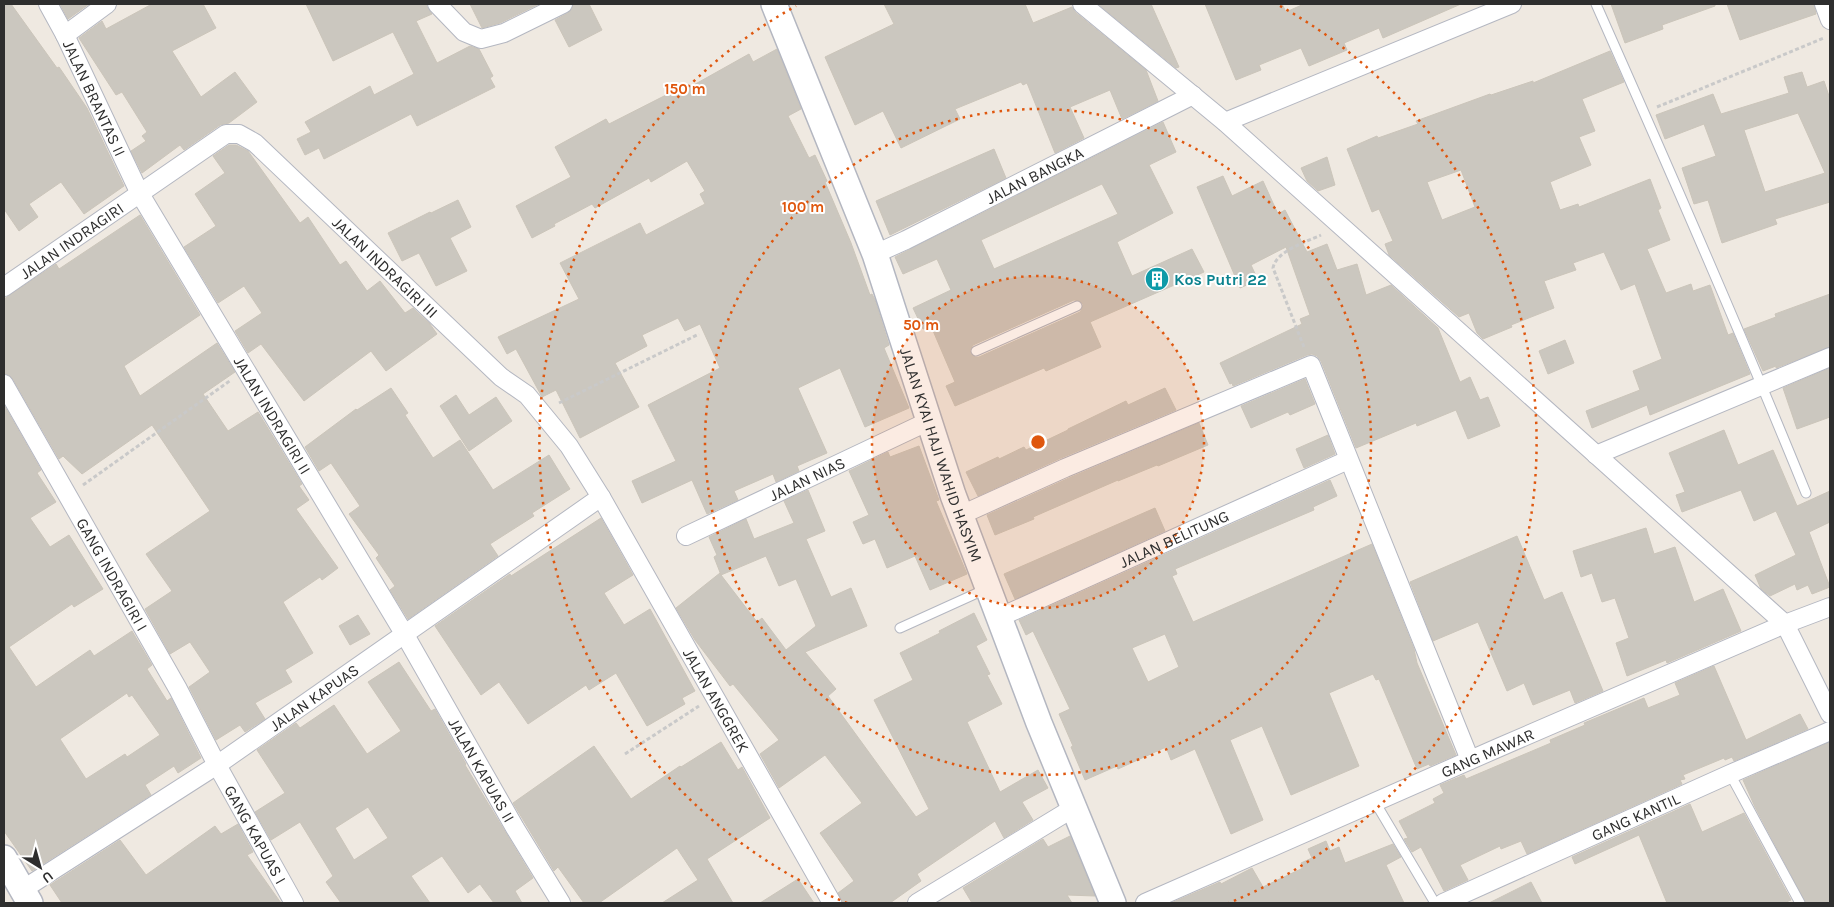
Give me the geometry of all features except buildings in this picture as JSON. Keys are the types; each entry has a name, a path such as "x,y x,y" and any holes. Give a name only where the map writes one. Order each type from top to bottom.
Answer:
{"main road":[{"name":"JALAN KYAI HAJI WAHID HASYIM","path":"774,4 875,254 961,515 1039,723 1113,903"},
{"path":"4,858 26,897"}],"street":[{"name":"JALAN BRANTAS II","path":"48,4 65,35 140,194"},
{"path":"65,35 107,4"},
{"path":"437,4 464,32 482,39 504,32 563,4"},
{"path":"1082,4 1225,122 1785,624 1830,714"},
{"path":"1225,122 1512,4"},
{"path":"1824,4 1830,20"},
{"name":"JALAN BANGKA","path":"875,254 1193,95"},
{"name":"JALAN INDRAGIRI III","path":"140,194 226,134 239,134 255,144 501,376 527,395 569,446 602,496"},
{"name":"JALAN INDRAGIRI","path":"4,287 140,194"},
{"name":"JALAN INDRAGIRI II","path":"140,194 405,635"},
{"path":"1596,456 1830,357"},
{"path":"961,515 1065,468 1311,365 1470,760"},
{"name":"GANG INDRAGIRI I","path":"4,384 178,689 218,765"},
{"name":"JALAN NIAS","path":"686,536 929,422"},
{"name":"JALAN BELITUNG","path":"1000,617 1348,460"},
{"name":"JALAN KAPUAS","path":"26,897 405,635 602,496"},
{"name":"JALAN ANGGREK","path":"602,496 832,903"},
{"name":"GANG MAWAR","path":"1145,903 1470,760 1785,624 1830,607"},
{"name":"JALAN KAPUAS II","path":"405,635 515,828 561,903"},
{"name":"GANG KANTIL","path":"1443,903 1830,731"},
{"name":"GANG KAPUAS I","path":"218,765 294,903"},
{"path":"917,903 1075,808"}],"lane":[{"path":"1596,4 1645,112 1762,385 1806,493"},
{"path":"976,351 1077,306"},
{"path":"900,628 988,588"},
{"path":"1730,774 1800,903"},
{"path":"1376,802 1435,903"}],"path":[{"path":"1645,112 1830,35"},
{"path":"1311,365 1273,268 1274,262 1279,255 1340,226"},
{"path":"541,412 699,334"},
{"path":"68,496 247,370"},
{"path":"625,754 714,696"}],"place":[{"name":"Kos Putri 22","path":"1157,279"}]}
